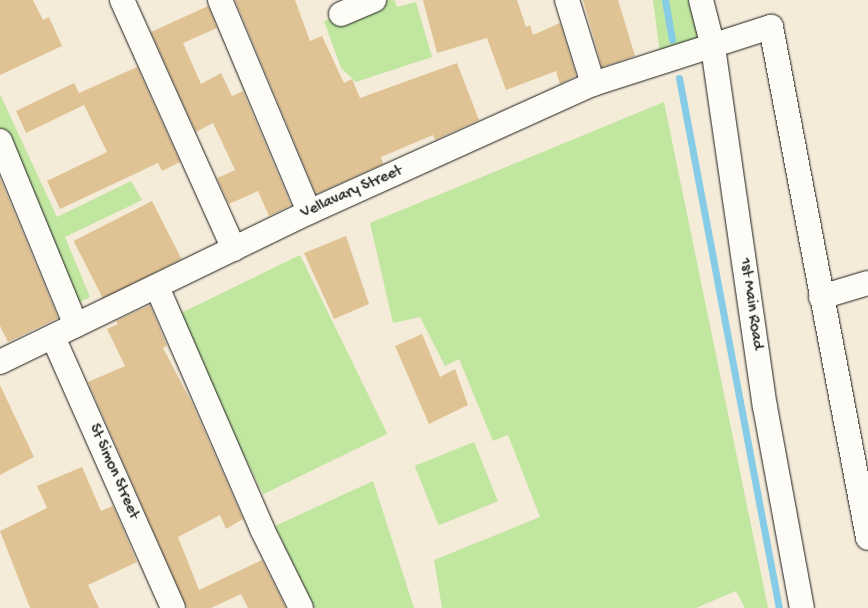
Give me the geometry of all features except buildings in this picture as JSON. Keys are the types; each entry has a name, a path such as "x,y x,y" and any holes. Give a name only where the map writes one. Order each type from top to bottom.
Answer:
{"street":[{"path":"122,0 234,249"},
{"path":"220,0 309,212"},
{"path":"341,14 374,0"},
{"path":"567,0 593,84"},
{"name":"1st Main Road","path":"702,0 713,47 766,407 802,608"},
{"name":"Vellavary Street","path":"0,362 309,212 593,84 772,27 821,297"},
{"path":"0,141 76,325"},
{"path":"868,283 821,297 861,470 868,538"},
{"path":"157,286 262,529 301,608"},
{"name":"St Simon Street","path":"53,336 173,608"}],"green space":[{"path":"381,0 394,0 397,7 416,2 432,57 356,82 341,68 324,21"},
{"path":"653,0 695,0 705,40 660,54"},
{"path":"0,94 57,217 131,181 142,200 65,237 90,297 76,304 0,128"},
{"path":"664,102 768,608 745,608 736,591 696,608 442,608 434,560 540,517 508,435 493,441 459,359 445,366 420,317 393,323 370,223"},
{"path":"300,255 387,434 263,494 176,315"},
{"path":"474,442 498,501 439,525 415,466"},
{"path":"373,481 414,608 314,608 275,526"}],"waterway":[{"path":"665,0 672,39"},
{"path":"679,78 779,608"}]}
